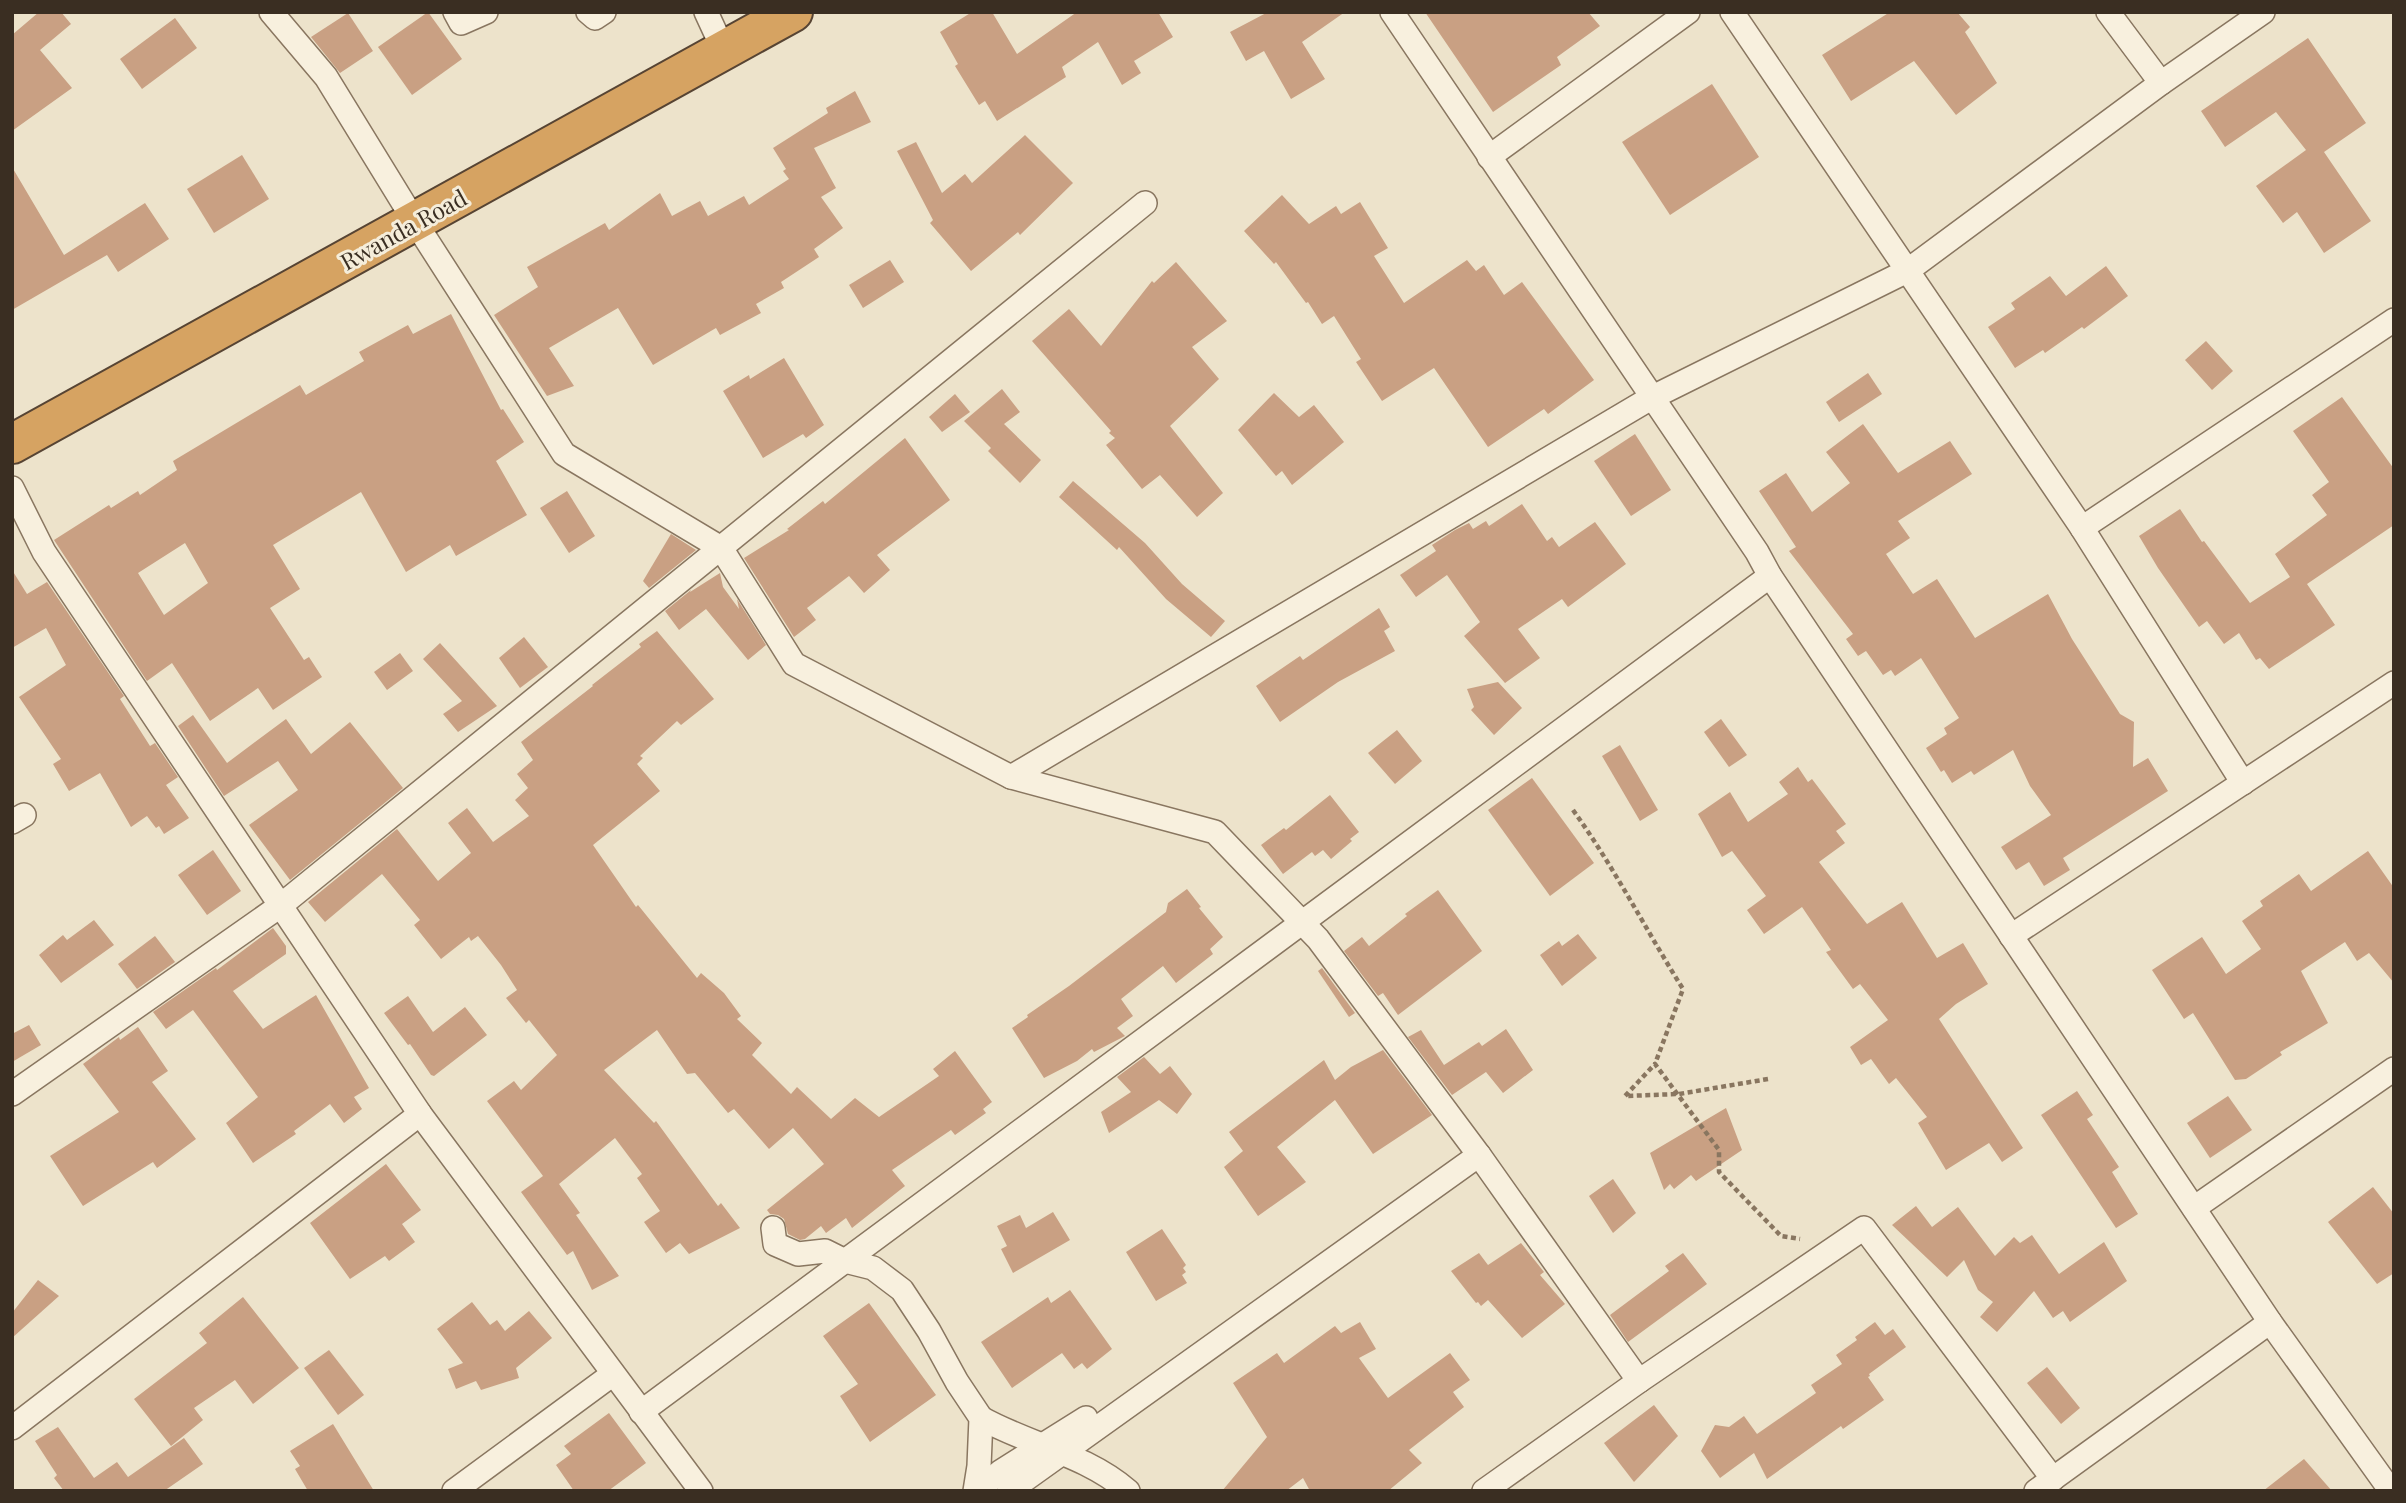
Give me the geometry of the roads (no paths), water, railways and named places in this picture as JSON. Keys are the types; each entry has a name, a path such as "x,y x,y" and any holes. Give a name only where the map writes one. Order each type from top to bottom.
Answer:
{"highway":[{"name":"Rwanda Road","path":"12,444 793,12"}],"street":[{"path":"271,12 326,77 415,222 564,454 721,548 794,664 1011,777 1215,832 1318,939 1479,1155 1639,1381"},
{"path":"455,12 461,23 486,12"},
{"path":"588,12 595,18 604,12"},
{"path":"706,12 723,51"},
{"path":"1392,12 1757,552 1770,576 2270,1322 2391,1488"},
{"path":"1489,157 1688,12"},
{"path":"1732,12 2082,528 2243,783"},
{"path":"2108,12 2161,83"},
{"path":"1011,777 1651,398 1907,271 2161,83 2263,12"},
{"path":"12,1094 280,906 1145,203"},
{"path":"2082,528 2394,320"},
{"path":"12,488 44,552 420,1114 701,1491"},
{"path":"641,1412 1770,576"},
{"path":"2011,936 2394,683"},
{"path":"2194,1208 2394,1069"},
{"path":"12,1428 420,1114"},
{"path":"976,1491 1000,1472 1051,1449 1479,1155"},
{"path":"773,1228 775,1244 798,1255 825,1251 845,1261 873,1268 902,1290 981,1418 1005,1431 1085,1461 1128,1491"},
{"path":"1484,1491 1639,1381 1864,1228 2045,1485 2270,1322"},
{"path":"869,1243 873,1268"},
{"path":"454,1491 613,1374"},
{"path":"1009,1491 1051,1449 1109,1403"},
{"path":"976,1491 981,1418"}]}
